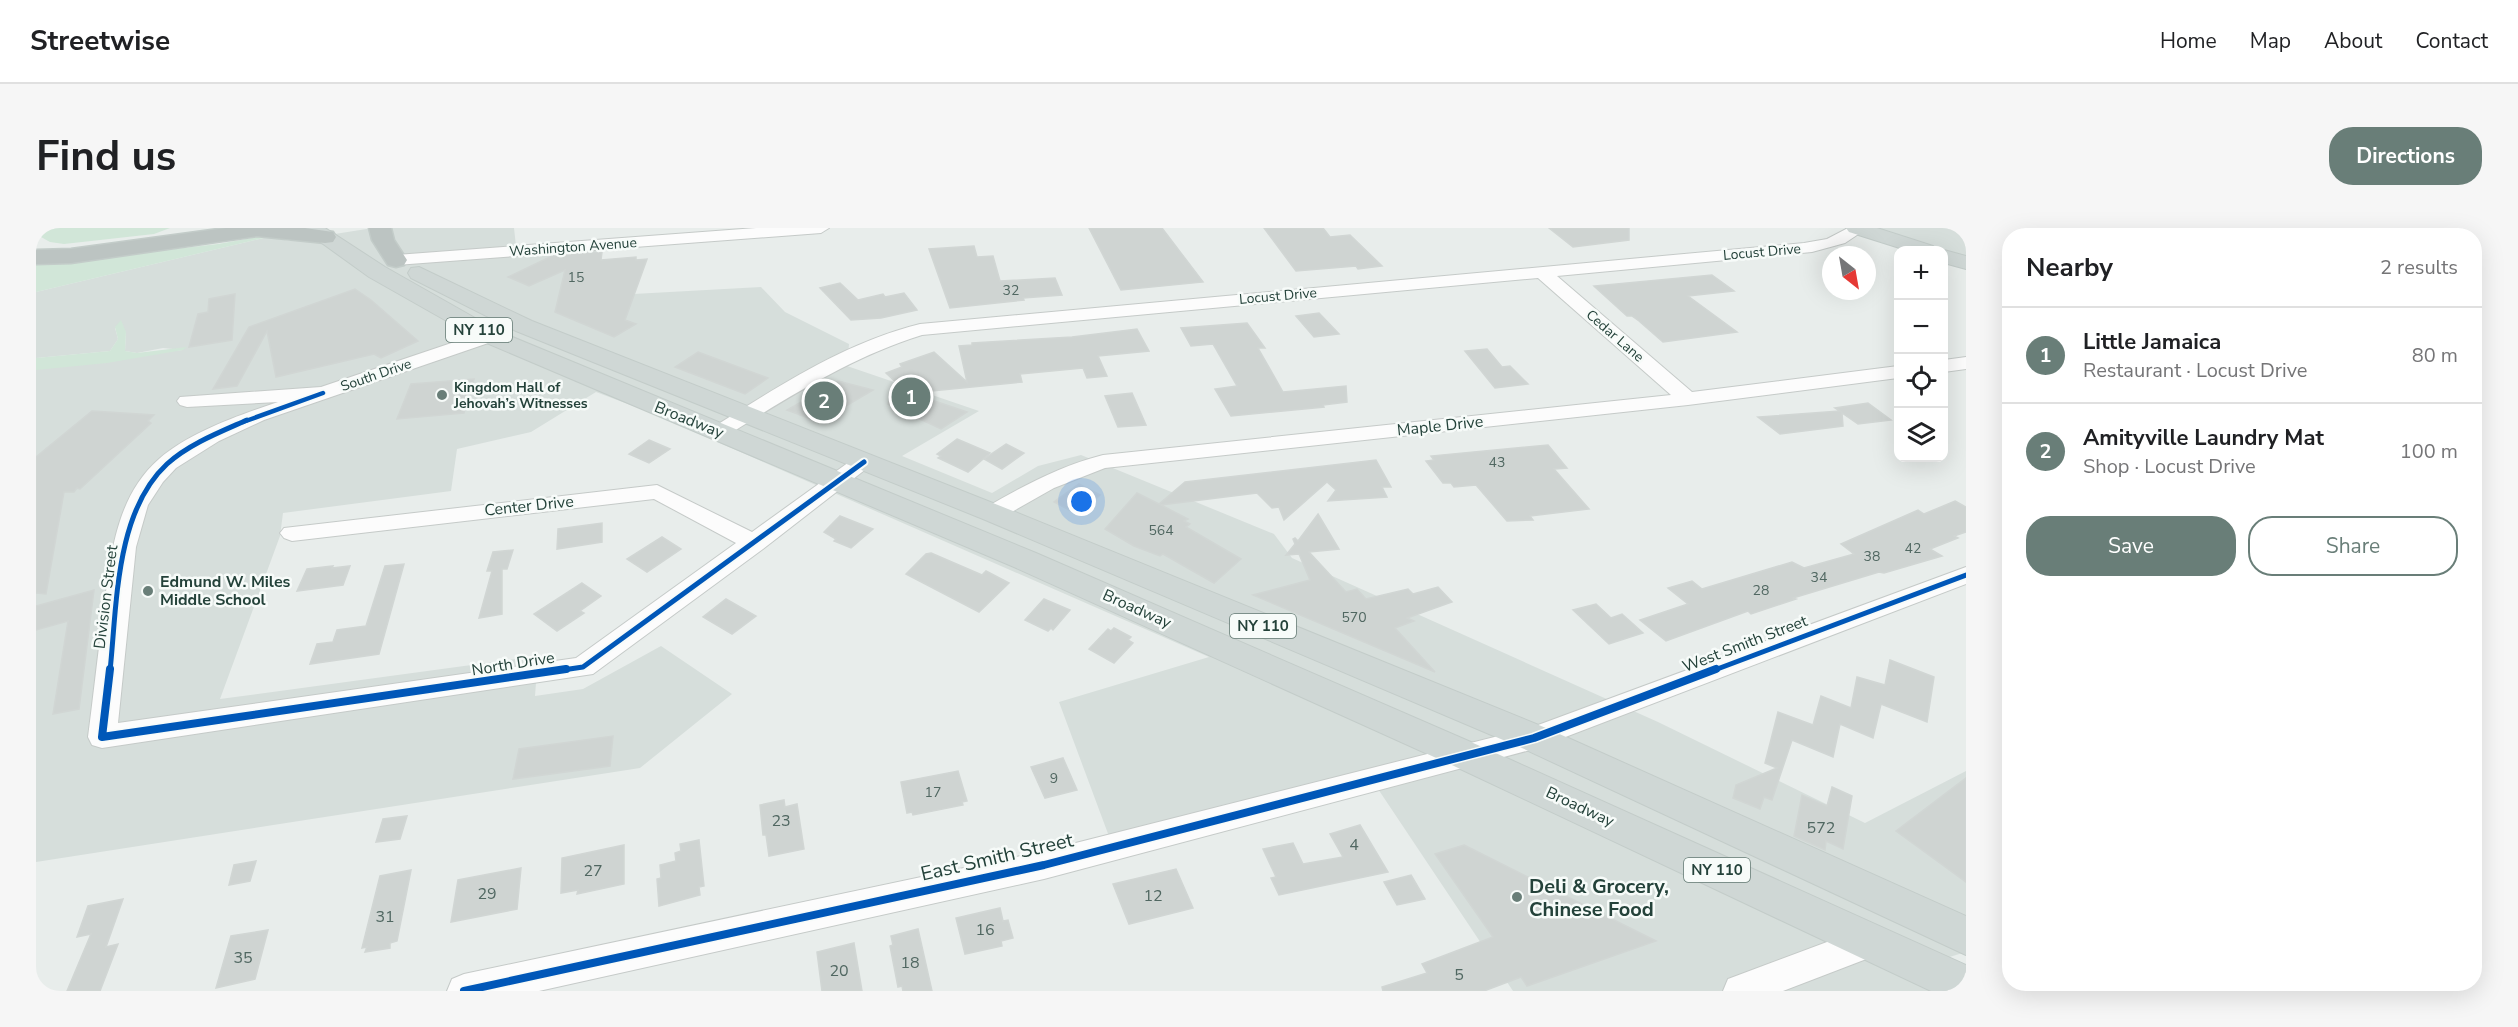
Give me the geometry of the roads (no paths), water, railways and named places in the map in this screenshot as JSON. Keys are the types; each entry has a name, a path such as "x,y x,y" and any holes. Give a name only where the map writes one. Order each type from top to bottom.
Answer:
{"highway":[{"path":"36,242 49,246 91,245 146,238 192,228"},
{"path":"380,228 383,240 396,260"},
{"path":"36,256 71,256 257,230 327,231"}],"main road":[{"path":"1857,228 1913,246"},
{"name":"Broadway","path":"327,231 396,260 524,326 747,415 1025,560 1467,756 1966,986"},
{"name":"Broadway","path":"327,231 377,272 490,336 719,432 993,513 1534,738 1966,936"},
{"path":"1948,257 1966,263"}],"street":[{"name":"Washington Avenue","path":"396,260 821,228"},
{"name":"Locust Drive","path":"719,432 857,352 887,338 920,330 1826,246 1842,240 1857,228"},
{"name":"Cedar Lane","path":"1542,272 1688,399"},
{"name":"South Drive","path":"187,401 323,393 490,336"},
{"path":"1948,365 1966,363"},
{"name":"Maple Drive","path":"993,513 1039,485 1073,470 1103,462 1688,399 1894,373"},
{"name":"Division Street","path":"102,737 124,547 136,505 154,478 168,463 211,436 257,416 323,393"},
{"name":"North Drive","path":"102,737 583,667 852,471"},
{"name":"Center Drive","path":"292,533 657,492 755,543"},
{"name":"West Smith Street","path":"1534,738 1966,575"},
{"name":"East Smith Street","path":"464,991 1044,865 1534,738"},
{"path":"1740,991 1870,942"}],"place":[{"name":"Kingdom Hall of Jehovah’s Witnesses","path":"442,395"},
{"name":"Little Jamaica","path":"911,397"},
{"name":"Amityville Laundry Mat","path":"824,401"},
{"name":"Edmund W. Miles Middle School","path":"148,591"},
{"name":"Deli & Grocery, Chinese Food","path":"1517,897"}]}
